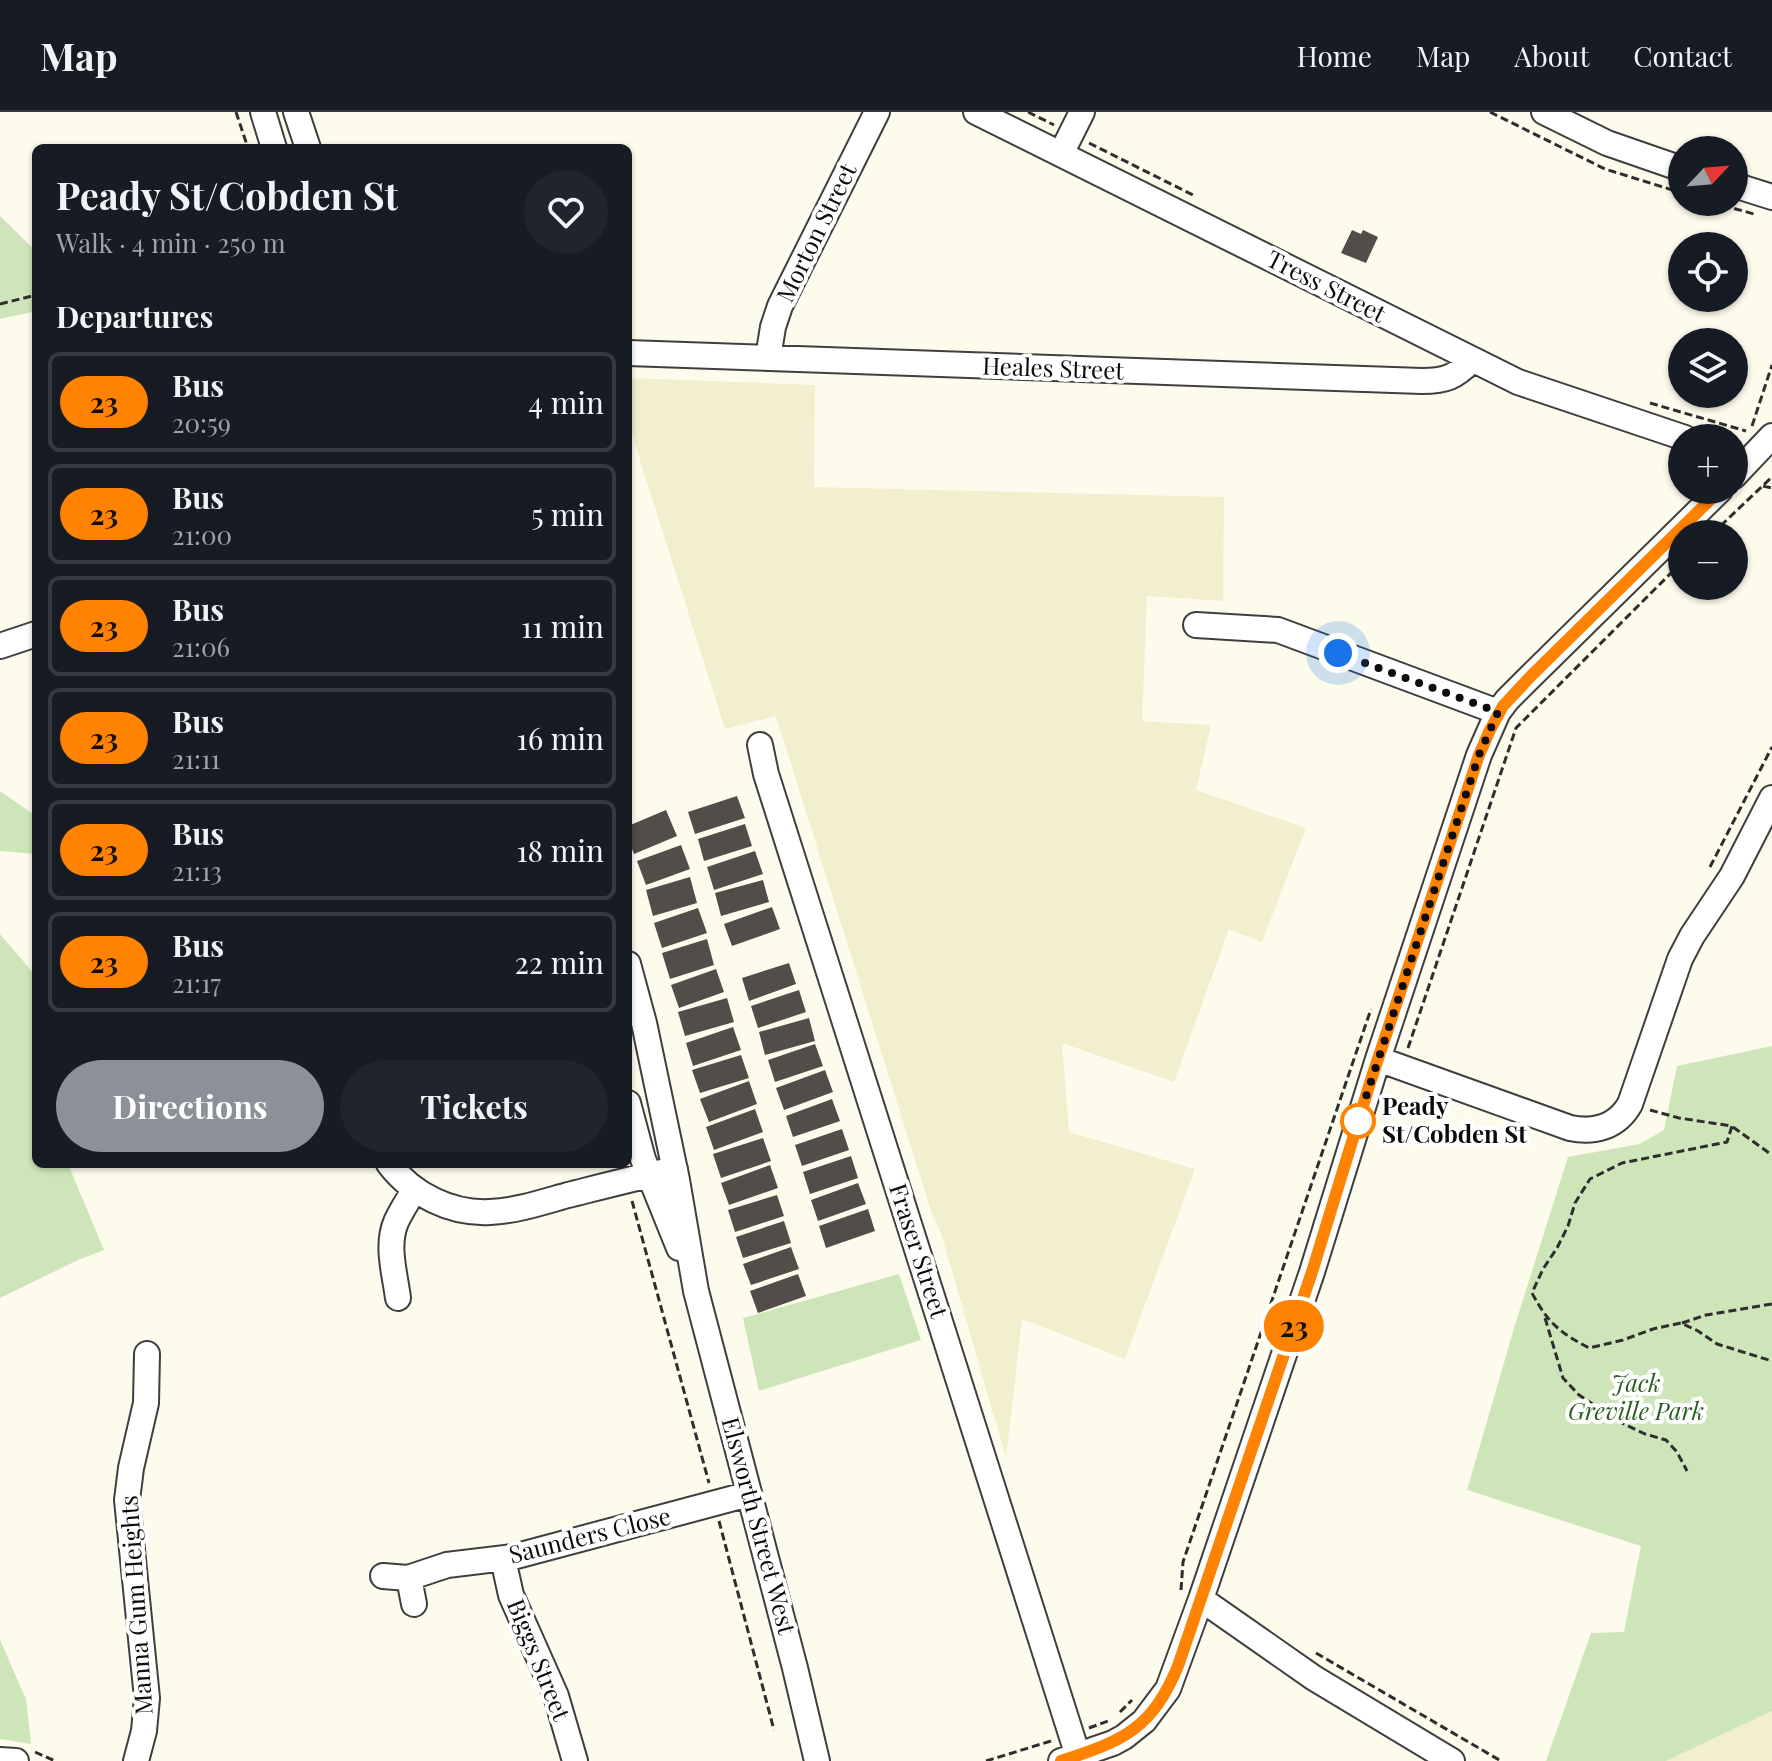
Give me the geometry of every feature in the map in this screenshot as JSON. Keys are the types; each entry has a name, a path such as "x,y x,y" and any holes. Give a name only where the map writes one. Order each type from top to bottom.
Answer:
{"street":[{"path":"263,112 273,144"},
{"path":"296,112 307,144"},
{"name":"Morton Street","path":"768,358 780,306 877,112"},
{"name":"Tress Street","path":"976,112 1062,142 1472,360 1539,391 1668,433"},
{"path":"1062,142 1082,112"},
{"path":"1544,112 1607,143 1668,164"},
{"name":"Heales Street","path":"632,353 1422,381 1448,379 1472,360"},
{"path":"1069,1758 1124,1737 1152,1713 1168,1689 1317,1257 1378,1059 1479,755 1498,712 1706,504"},
{"path":"1196,625 1278,630 1498,712"},
{"path":"0,646 32,635"},
{"name":"Fraser Street","path":"760,745 766,774 1069,1758"},
{"path":"1378,1059 1579,1130 1593,1130 1619,1120 1630,1104 1680,959 1769,810"},
{"name":"Elsworth Street West","path":"632,979 675,1169 696,1291 817,1761"},
{"name":"Elsworth Street West","path":"632,1133 638,1178 696,1291"},
{"path":"392,1168 415,1189 443,1205 491,1212 524,1207 675,1169"},
{"path":"398,1298 392,1236 398,1218 415,1189"},
{"name":"Manna Gum Heights","path":"136,1761 144,1731 147,1698 127,1500 146,1403 147,1354"},
{"name":"Saunders Close","path":"383,1576 409,1578 447,1565 503,1559 749,1494"},
{"name":"Biggs Street","path":"503,1559 511,1595 552,1685 575,1761"},
{"path":"409,1578 414,1604"},
{"path":"1198,1608 1452,1761"},
{"path":"0,1760 16,1761"}],"path":[{"path":"236,112 247,144"},
{"path":"1028,112 1062,142"},
{"path":"0,304 32,296"},
{"path":"1720,520 1757,455 1772,365"},
{"path":"1757,455 1772,477"},
{"path":"1757,455 1772,488"},
{"path":"1406,1055 1516,728 1668,576"},
{"path":"1710,867 1772,747"},
{"path":"1630,1104 1663,1114 1732,1126 1772,1155"},
{"path":"1687,1471 1666,1440 1618,1421 1579,1395 1563,1378 1544,1314 1532,1293 1568,1226 1575,1203 1590,1179 1622,1163 1727,1142 1732,1126"},
{"path":"638,1178 715,1503 774,1730"},
{"path":"1544,1314 1563,1334 1589,1348 1706,1315 1772,1304"},
{"path":"1681,1323 1717,1344 1772,1361"},
{"path":"1307,1647 1501,1761"}],"shaded area":[{"path":"632,378 815,385 814,487 1224,497 1223,601 1147,596 1142,721 1211,725 1196,790 1306,828 1262,942 1229,929 1174,1082 1062,1043 1069,1132 1195,1169 1125,1359 1022,1319 1006,1458 942,1236 932,1214 776,716 725,729 632,435"},
{"path":"1772,1711 1772,1761 1666,1761"}],"green space":[{"path":"0,216 32,247 32,312 0,319"},
{"path":"0,791 32,813 32,854 0,851"},
{"path":"0,934 32,971 32,1168 70,1168 104,1250 0,1298"},
{"name":"Jack Greville Park","path":"1772,1046 1772,1711 1666,1761 1546,1761 1591,1633 1624,1632 1641,1546 1467,1490 1568,1157 1640,1144 1664,1130 1677,1066"},
{"path":"899,1274 921,1340 759,1391 743,1318"},
{"path":"0,1640 26,1699 31,1744 0,1739"}],"building":[{"path":"1352,230 1361,234 1363,230 1378,237 1366,263 1341,253"},
{"path":"737,796 745,818 695,834 688,812"},
{"path":"666,810 677,836 634,854 632,824"},
{"path":"745,824 752,846 704,861 698,839"},
{"path":"681,845 690,869 646,885 637,861"},
{"path":"755,851 763,874 714,890 707,867"},
{"path":"690,877 697,903 653,916 646,890"},
{"path":"763,880 769,902 721,916 715,893"},
{"path":"772,907 780,929 732,946 724,924"},
{"path":"698,908 707,933 662,948 654,923"},
{"path":"707,939 714,965 670,979 662,953"},
{"path":"789,963 796,984 749,1001 742,978"},
{"path":"716,969 724,992 679,1008 671,985"},
{"path":"799,990 806,1012 758,1028 751,1006"},
{"path":"727,998 734,1022 685,1036 678,1012"},
{"path":"809,1018 815,1041 765,1055 759,1032"},
{"path":"733,1027 741,1050 693,1066 686,1043"},
{"path":"815,1044 823,1066 775,1082 768,1060"},
{"path":"741,1055 749,1078 700,1093 692,1070"},
{"path":"825,1070 833,1092 784,1110 776,1088"},
{"path":"749,1081 757,1104 709,1122 700,1099"},
{"path":"832,1099 840,1121 793,1137 786,1116"},
{"path":"755,1109 763,1132 714,1150 706,1127"},
{"path":"842,1129 849,1150 802,1166 795,1145"},
{"path":"763,1138 771,1161 721,1178 713,1154"},
{"path":"851,1156 858,1178 810,1194 803,1172"},
{"path":"770,1165 778,1188 729,1205 721,1183"},
{"path":"858,1183 866,1204 818,1221 811,1200"},
{"path":"777,1195 784,1216 735,1232 728,1210"},
{"path":"868,1209 875,1231 826,1248 819,1226"},
{"path":"784,1221 791,1243 743,1258 736,1237"},
{"path":"791,1247 799,1269 751,1285 743,1264"},
{"path":"798,1274 806,1296 758,1313 750,1291"}],"bus line":[{"name":"23","path":"1061,1761 1113,1743 1136,1728 1161,1700 1178,1666 1312,1272 1370,1083 1479,755 1498,712 1706,504"}],"place":[{"name":"Peady St/Cobden St","path":"1358,1121"}],"route":[{"path":"1338,653 1498,712 1479,755 1354,1133 1358,1121"}]}
